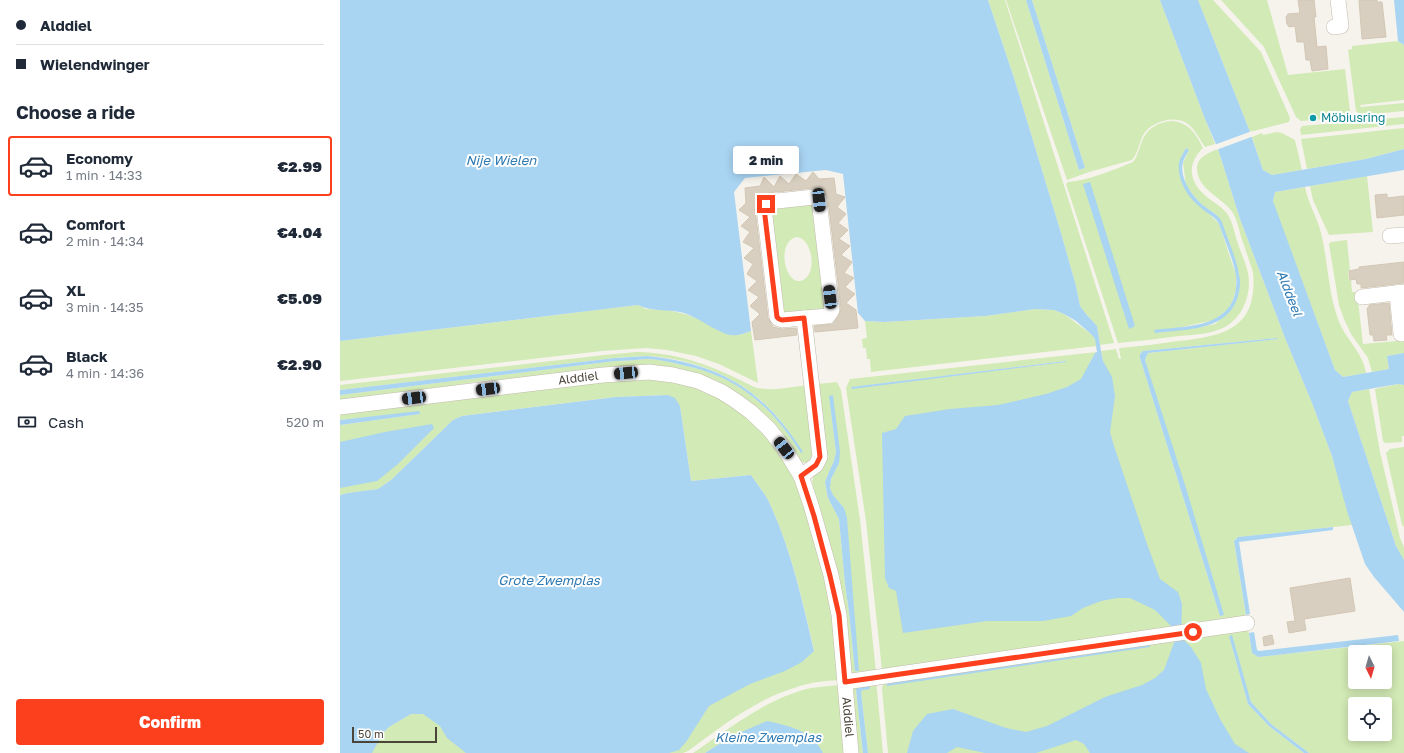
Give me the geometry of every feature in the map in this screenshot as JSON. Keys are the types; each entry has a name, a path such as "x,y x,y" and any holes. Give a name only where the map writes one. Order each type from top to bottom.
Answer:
{"street":[{"path":"1334,27 1341,26 1338,0"},
{"path":"814,197 819,200 832,310 828,316 804,318 782,320 777,317 764,208 768,202 814,197"},
{"path":"1362,297 1400,293 1401,334"},
{"path":"801,476 816,465 820,457 804,318"},
{"name":"Alddiel","path":"340,407 604,375 649,372 673,375 698,381 722,392 751,412 769,429 779,441 801,476 813,511 839,615 851,753"},
{"name":"Alddiel","path":"845,682 1247,623"}],"green space":[{"path":"988,0 1005,0 1114,343 1100,345 1097,326 1080,306 1061,233 1014,78"},
{"path":"1006,0 1026,0 1079,170 1085,168 1032,0 1160,0 1215,144 1205,147 1191,126 1183,121 1172,119 1166,120 1154,124 1145,132 1132,160 1067,180"},
{"path":"1198,0 1213,0 1261,52 1290,118 1289,122 1250,132"},
{"path":"1221,0 1267,0 1288,75 1345,69 1350,111 1347,117 1301,121 1296,117 1264,47"},
{"path":"1398,41 1404,45 1404,100 1360,105 1361,107 1404,103 1404,111 1361,115 1356,111 1348,50 1352,49 1352,46"},
{"path":"1404,117 1404,124 1301,135 1300,129 1302,126"},
{"path":"1167,122 1178,122 1188,126 1203,148 1198,154 1192,167 1193,179 1201,191 1224,210 1230,218 1248,273 1249,289 1241,311 1230,324 1223,328 1213,332 1201,334 1118,343 1066,184 1068,182 1101,174 1133,162 1144,136 1154,126","holes":["1186,148 1189,150 1183,163 1186,185 1202,205 1217,215 1239,274 1239,291 1237,298 1220,320 1215,324 1155,333 1214,320 1228,309 1236,290 1236,275 1219,224 1183,186 1179,162"]},
{"path":"1404,128 1404,149 1366,159 1307,169 1301,139"},
{"path":"1276,132 1282,133 1295,140 1302,170 1272,175 1263,170 1252,137 1262,133 1263,135"},
{"path":"1218,149 1240,219 1332,456 1352,525 1238,537 1234,541 1252,653 1258,657 1348,647 1348,689 1392,689 1392,645 1368,645 1404,641 1404,753 1309,753 1271,724 1251,702 1229,636 1248,704 1269,726 1304,753 888,753 882,689 882,670 866,521 846,388 850,379 1097,352 1090,362 1103,360 1101,351 1116,349 1119,359 1121,359 1120,348 1195,339 1224,332 1235,326 1244,317 1250,306 1253,291 1253,272 1233,213 1229,207 1206,188 1198,177 1197,165 1201,158","holes":["1278,338 1148,353 1145,360 1220,616 1140,354 1143,351","1065,362 852,388 852,387"]},
{"path":"1367,176 1373,232 1329,235 1313,200 1310,186"},
{"path":"1305,187 1321,233 1332,298 1338,319 1345,333 1358,352 1366,373 1343,377 1335,370 1276,211 1273,201 1275,192"},
{"path":"814,201 828,309 782,315 770,206","holes":["796,237 802,239 807,244 812,258 810,273 806,278 800,281 795,280 790,276 785,262 785,254 786,247 790,241"]},
{"path":"1347,240 1350,271 1348,271 1349,280 1351,280 1352,292 1357,292 1363,344 1397,341 1397,339 1404,338 1404,353 1387,356 1389,369 1372,372 1368,358 1351,334 1339,305 1329,244 1331,242"},
{"path":"638,305 646,309 667,310 685,314 740,335 751,331 758,383 719,364 696,356 667,350 646,348 602,351 340,381 340,341"},
{"path":"1035,309 1054,310 1064,314 1091,334 1095,339 1097,346 871,372 870,359 867,359 866,348 863,348 862,339 867,338 865,321 884,322 985,316"},
{"path":"637,352 669,355 698,362 726,373 754,387 781,389 808,385 815,454 809,463 801,462 781,437 677,371 481,381 434,390 340,402 340,395 615,361 646,359 668,362 702,370 736,385 751,395 777,420 801,452 789,431 774,413 757,397 718,373 673,359 636,356 340,390 340,385"},
{"path":"608,379 675,379 734,405 774,442 800,491 826,576 834,615 840,680 823,681 802,685 782,692 740,714 683,753 651,753 708,698 814,650 789,555 776,518 764,493 751,475 691,481 680,406 668,395 616,397 462,416 453,420 391,480 378,489 340,495 340,425 420,414 419,412 340,420 340,412"},
{"path":"837,382 841,390 860,520 876,672 852,677 812,481 815,474 818,384","holes":["829,396 839,463 833,474 830,488 833,495 844,508 855,671 839,519 828,498 825,482 834,461 836,452"]},
{"path":"1398,384 1404,385 1404,436 1402,436 1402,442 1385,443 1383,441 1375,389"},
{"path":"1369,389 1380,452 1400,538 1404,547 1404,560 1396,546 1348,401 1352,392"},
{"path":"1404,447 1404,527 1402,525 1386,453 1390,449"},
{"path":"876,680 883,753 868,753 861,692 863,690 856,690 863,753 856,753 850,689"},
{"path":"838,685 847,753 806,753 732,736 705,753 693,753 764,706 811,688"},
{"path":"411,714 423,714 522,753 365,753 389,727"}],"water":[{"name":"Nije Wielen","path":"340,0 988,0 1014,78 1061,233 1080,306 1097,326 1103,361 1112,377 1115,396 1110,432 1147,544 1160,579 1178,592 1182,604 1181,637 1191,647 1201,663 1206,689 1220,719 1235,744 1249,753 1090,753 1084,744 1076,740 1036,753 985,753 957,747 947,753 907,753 913,731 927,714 953,709 1006,728 1026,732 1047,726 1105,697 1142,685 1155,678 1164,670 1176,637 1176,631 1155,610 1130,598 1117,598 1101,601 1083,608 1071,616 1043,621 987,621 903,633 896,591 889,588 885,578 882,433 896,429 905,416 950,409 998,405 1046,394 1067,387 1081,379 1095,353 1097,352 1095,339 1091,334 1076,321 1054,310 1035,309 985,316 884,322 865,321 858,313 843,174 826,170 745,178 734,192 751,331 745,333 729,335 684,313 649,309 638,305 340,341"},
{"path":"1026,0 1032,0 1085,168 1079,170"},
{"name":"Alddeel","path":"1160,0 1198,0 1250,132 1263,170 1272,175 1366,159 1404,149 1404,170 1275,192 1273,201 1335,370 1343,377 1389,369 1387,356 1404,353 1404,385 1398,384 1352,392 1348,401 1396,546 1404,560 1404,612 1374,577 1365,564 1347,511 1332,456 1240,219 1218,149 1205,119"},
{"path":"1394,0 1404,0 1404,45 1398,41"},
{"path":"1186,148 1189,150 1183,162 1182,168 1185,180 1195,197 1222,222 1236,262 1240,278 1240,288 1233,308 1225,316 1215,322 1191,329 1155,333 1154,330 1202,324 1213,320 1222,314 1230,305 1235,294 1235,270 1219,224 1195,203 1187,193 1181,181 1179,163"},
{"path":"1090,182 1135,326 1129,329 1083,184"},
{"path":"1278,339 1148,353 1145,360 1186,488 1224,615 1220,616 1140,354 1143,351"},
{"path":"647,356 696,365 718,373 737,383 755,396 772,412 788,430 803,452 801,453 765,407 737,385 702,370 655,360 646,359 615,361 340,395 340,390 615,358"},
{"path":"1066,361 852,389 851,387"},
{"name":"Grote Zwemplas","path":"668,395 675,398 680,406 691,481 751,475 768,500 789,555 814,651 802,662 785,671 750,684 709,706 686,742 679,750 669,753 466,753 447,738 440,726 423,714 411,714 389,727 383,733 372,753 340,753 340,495 378,489 391,480 453,420 462,416 616,397"},
{"path":"833,395 840,452 839,463 831,479 830,488 833,495 844,508 847,518 859,671 855,671 839,519 828,498 825,482 834,461 836,452 829,396"},
{"path":"419,411 420,414 340,425 340,420"},
{"path":"432,424 434,428 398,464 377,481 340,488 340,442"},
{"path":"1333,527 1333,530 1239,542 1250,614 1246,615 1234,541 1238,537"},
{"path":"1254,632 1257,650 1259,651 1398,635 1399,641 1364,645 1348,645 1348,647 1258,657 1252,653 1249,633"},
{"path":"1232,635 1251,702 1271,724 1309,753 1304,753 1269,726 1248,704 1229,636"},
{"path":"1149,642 1150,647 887,686 886,682"},
{"path":"870,684 870,689 863,690 861,692 868,753 863,753 856,690 857,687"},
{"name":"Kleine Zwemplas","path":"767,721 791,727 806,734 813,739 823,753 705,753 732,736"}],"pier":[{"path":"1252,131 1254,136 1216,150 1214,145"}],"building":[{"path":"1298,0 1314,0 1317,47 1326,46 1328,69 1312,71 1310,60 1306,60 1304,42 1297,42 1295,26 1289,27 1287,24 1286,17 1288,14 1300,13"},
{"path":"1359,0 1377,0 1377,2 1382,2 1386,37 1362,39"},
{"path":"813,172 819,179 834,178 836,194 845,197 837,207 846,214 838,223 848,230 839,239 850,246 841,255 852,262 844,273 854,278 845,287 855,294 846,303 856,310 858,328 815,332 814,326 833,324 841,309 828,199 826,195 819,189 813,188 767,193 761,197 755,209 768,318 773,327 782,329 796,328 797,335 755,340 752,322 760,314 750,306 759,297 748,290 757,281 747,274 753,264 744,258 754,248 743,242 750,232 741,226 750,217 739,210 746,203 745,188 760,186 764,177 774,187 780,176 789,184 796,174 806,181"},
{"path":"1387,194 1387,198 1404,196 1404,215 1377,218 1375,195"},
{"path":"1404,262 1404,283 1361,288 1361,284 1357,284 1356,279 1350,280 1349,271 1359,269 1359,267"},
{"path":"1389,303 1392,335 1386,335 1387,340 1374,341 1373,335 1370,335 1367,308 1369,308 1369,305"},
{"path":"1350,578 1355,611 1304,619 1306,630 1289,633 1287,622 1295,621 1290,588"},
{"path":"1272,635 1274,644 1264,646 1263,637"}],"place":[{"name":"Möbiusring","path":"1313,118"}],"route":[{"path":"766,204 764,208 777,317 782,320 804,318 820,457 816,465 801,476 811,505 839,615 845,682 1193,632"}]}
